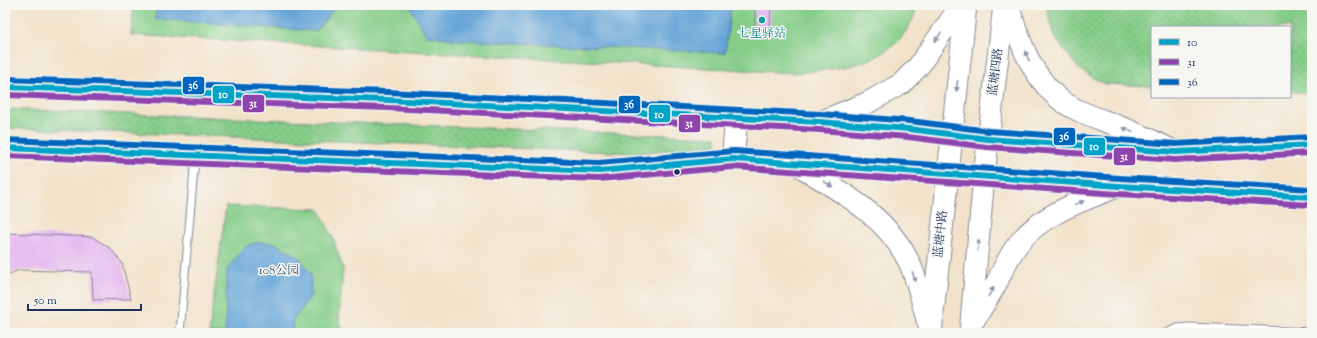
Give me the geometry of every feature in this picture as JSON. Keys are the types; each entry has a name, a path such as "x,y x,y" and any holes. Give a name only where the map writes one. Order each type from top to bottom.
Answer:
{"main road":[{"path":"820,122 867,103 901,84 918,67 961,5"},
{"path":"952,135 966,5"},
{"name":"蓝塘四路","path":"988,139 1004,5"},
{"path":"1008,5 1018,37 1030,63 1045,85 1059,98 1076,109 1119,126 1176,152"},
{"path":"5,88 388,100 736,119 820,122 909,129 988,139 1176,152 1312,145"},
{"path":"733,159 736,119"},
{"name":"蓝塘中路","path":"931,332 952,135"},
{"path":"971,329 988,139"},
{"path":"5,148 599,171 733,159 1119,186 1312,197"},
{"path":"795,164 857,203 886,227 899,244 909,262 931,332"},
{"path":"971,329 998,280 1007,260 1019,242 1032,229 1052,216 1074,205 1119,186"}],"lane":[{"path":"180,333 195,156"},
{"path":"1166,333 1178,328 1188,327 1312,332"}],"green space":[{"path":"134,5 918,5 910,25 898,40 885,52 869,60 852,65 833,69 794,73 131,35"},
{"path":"1046,5 1312,5 1312,93 1291,92 1291,26 1151,26 1151,86 1104,84 1079,69 1054,37"},
{"path":"5,109 716,137 716,145 636,153 5,128"},
{"name":"108公园","path":"226,206 319,209 333,238 343,269 339,320 344,333 209,333"}],"water":[{"path":"157,5 337,5 316,31 155,19"},
{"path":"409,5 731,5 725,53 460,40 426,35"},
{"path":"257,242 275,243 300,258 311,274 311,295 292,322 293,333 225,333 227,270 244,248"}],"building":[{"name":"七星驿站","path":"755,5 771,5 770,36 754,35"},
{"path":"5,233 92,237 110,248 122,263 131,299 93,300 92,272 19,270 5,276"}],"transit line":[{"name":"36","path":"5,79 388,92 820,114 910,121 989,131 1176,144 1312,137"},
{"name":"10","path":"5,87 388,100 820,122 909,129 988,139 1176,152 1312,145"},
{"name":"31","path":"5,95 388,108 819,130 908,137 987,147 1175,160 1312,153"},
{"name":"36","path":"5,140 599,163 734,151 1120,178 1312,189"},
{"name":"10","path":"5,148 599,171 733,159 1119,186 1312,197"},
{"name":"31","path":"5,156 599,179 733,167 1118,194 1312,205"}],"place":[{"name":"七星驿站","path":"762,20"}]}
